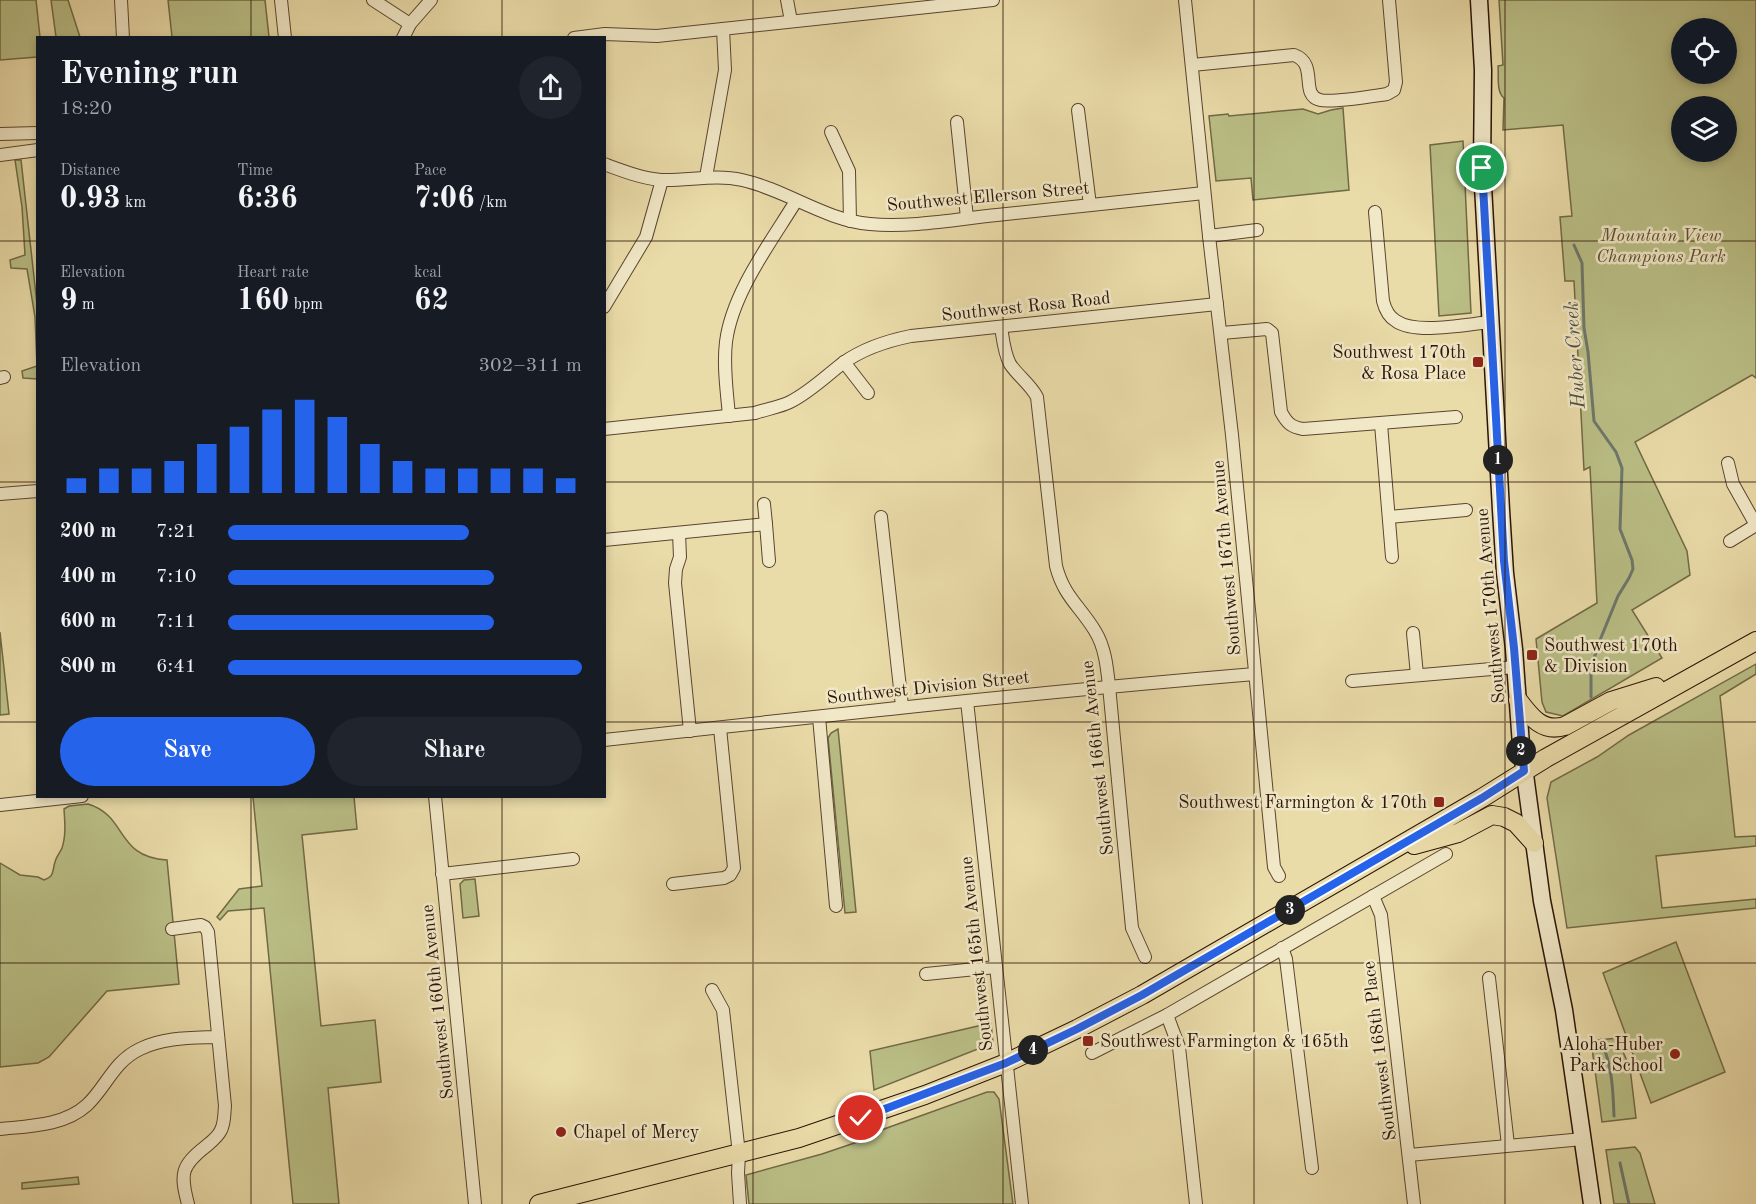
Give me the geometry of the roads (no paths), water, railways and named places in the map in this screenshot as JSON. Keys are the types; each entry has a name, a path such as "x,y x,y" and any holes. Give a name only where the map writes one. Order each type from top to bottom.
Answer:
{"main road":[{"name":"Southwest 170th Avenue","path":"1479,0 1483,70 1482,168 1504,561 1524,771 1548,933 1564,1010 1592,1204"},
{"path":"539,1204 739,1154 861,1118 1006,1063 1142,995 1482,798 1524,771 1756,641"},
{"path":"1518,700 1530,716 1540,724 1558,728 1611,700 1689,677"},
{"path":"1389,852 1458,833 1492,815 1504,817 1516,823 1534,843"}],"street":[{"path":"121,0 123,36"},
{"path":"281,0 285,36"},
{"path":"373,0 410,24"},
{"path":"404,36 410,24 431,0"},
{"path":"787,0 791,21"},
{"path":"590,36 605,34 644,37 791,21 892,5 993,0"},
{"name":"Southwest 167th Avenue","path":"1185,0 1204,193 1221,333 1274,867 1279,876"},
{"path":"1191,65 1287,55 1302,57 1306,65 1310,92 1314,99 1327,100 1392,94 1396,82 1389,0"},
{"path":"706,177 725,70 723,29"},
{"path":"1078,110 1090,205"},
{"path":"957,122 967,218"},
{"path":"831,132 849,171 850,221"},
{"path":"0,134 36,133"},
{"path":"0,155 36,150"},
{"name":"Southwest Ellerson Street","path":"606,165 627,173 662,180 706,177 742,180 762,186 818,211 871,225 967,218 1204,193"},
{"path":"606,304 646,237 662,180"},
{"path":"729,416 725,351 734,307 796,201"},
{"path":"1375,212 1383,301 1389,315 1395,321 1422,328 1491,322"},
{"path":"1209,236 1257,230"},
{"name":"Southwest Rosa Road","path":"606,429 755,413 790,402 844,362 878,344 891,340 1217,304"},
{"name":"Southwest 166th Avenue","path":"1001,327 1005,353 1009,362 1037,397 1059,580 1067,595 1095,631 1103,649 1109,686 1132,928 1145,957"},
{"path":"1221,333 1270,330 1281,412 1293,428 1381,424 1456,417"},
{"path":"844,362 868,393"},
{"path":"1381,424 1392,557"},
{"path":"1728,463 1733,484 1756,525 1730,541"},
{"path":"0,494 36,491"},
{"path":"764,504 769,561"},
{"path":"1389,517 1466,510"},
{"path":"881,517 902,706"},
{"path":"606,540 766,524"},
{"path":"680,533 681,557 676,569 675,583 690,731"},
{"path":"1413,633 1417,675"},
{"path":"1352,681 1515,667"},
{"name":"Southwest Division Street","path":"606,740 902,706 1255,674"},
{"name":"Southwest 165th Avenue","path":"967,701 1022,1204"},
{"path":"819,717 836,906"},
{"path":"673,884 724,878 732,873 734,864 720,728"},
{"path":"0,805 64,798"},
{"name":"Southwest 160th Avenue","path":"435,798 475,1204"},
{"path":"1092,1053 1167,1016 1446,854"},
{"path":"442,874 573,859"},
{"name":"Southwest 168th Place","path":"1373,896 1381,915 1414,1204"},
{"path":"172,929 201,925 205,927 210,939 225,1106 221,1131 189,1160 184,1172 183,1185 188,1204"},
{"path":"1282,948 1286,959 1312,1168"},
{"path":"926,974 996,968"},
{"path":"1489,978 1508,1145"},
{"path":"712,990 723,1010 739,1154 740,1204"},
{"path":"1167,1016 1179,1047 1196,1204"},
{"path":"0,1130 53,1123 75,1113 86,1106 119,1064 142,1048 173,1040 217,1036"},
{"path":"1409,1155 1583,1138"}],"waterway":[{"name":"Huber Creek","path":"1574,245 1582,263 1584,328 1594,421 1616,452 1622,468 1620,529 1632,560 1633,569 1618,596 1598,645 1591,669 1591,697"},
{"name":"Huber Creek","path":"1601,1040 1610,1068 1614,1116"},
{"name":"Huber Creek","path":"1620,1163 1629,1204"}],"place":[{"name":"Southwest 170th & Rosa Place","path":"1478,362"},
{"name":"Southwest 170th & Division","path":"1532,655"},
{"name":"Southwest Farmington & 170th","path":"1439,802"},
{"name":"Southwest Farmington & 165th","path":"1088,1041"},
{"name":"Aloha-Huber Park School","path":"1675,1054"},
{"name":"Chapel of Mercy","path":"561,1132"}],"park label":[{"name":"Mountain View Champions Park","path":"1661,245"}]}
